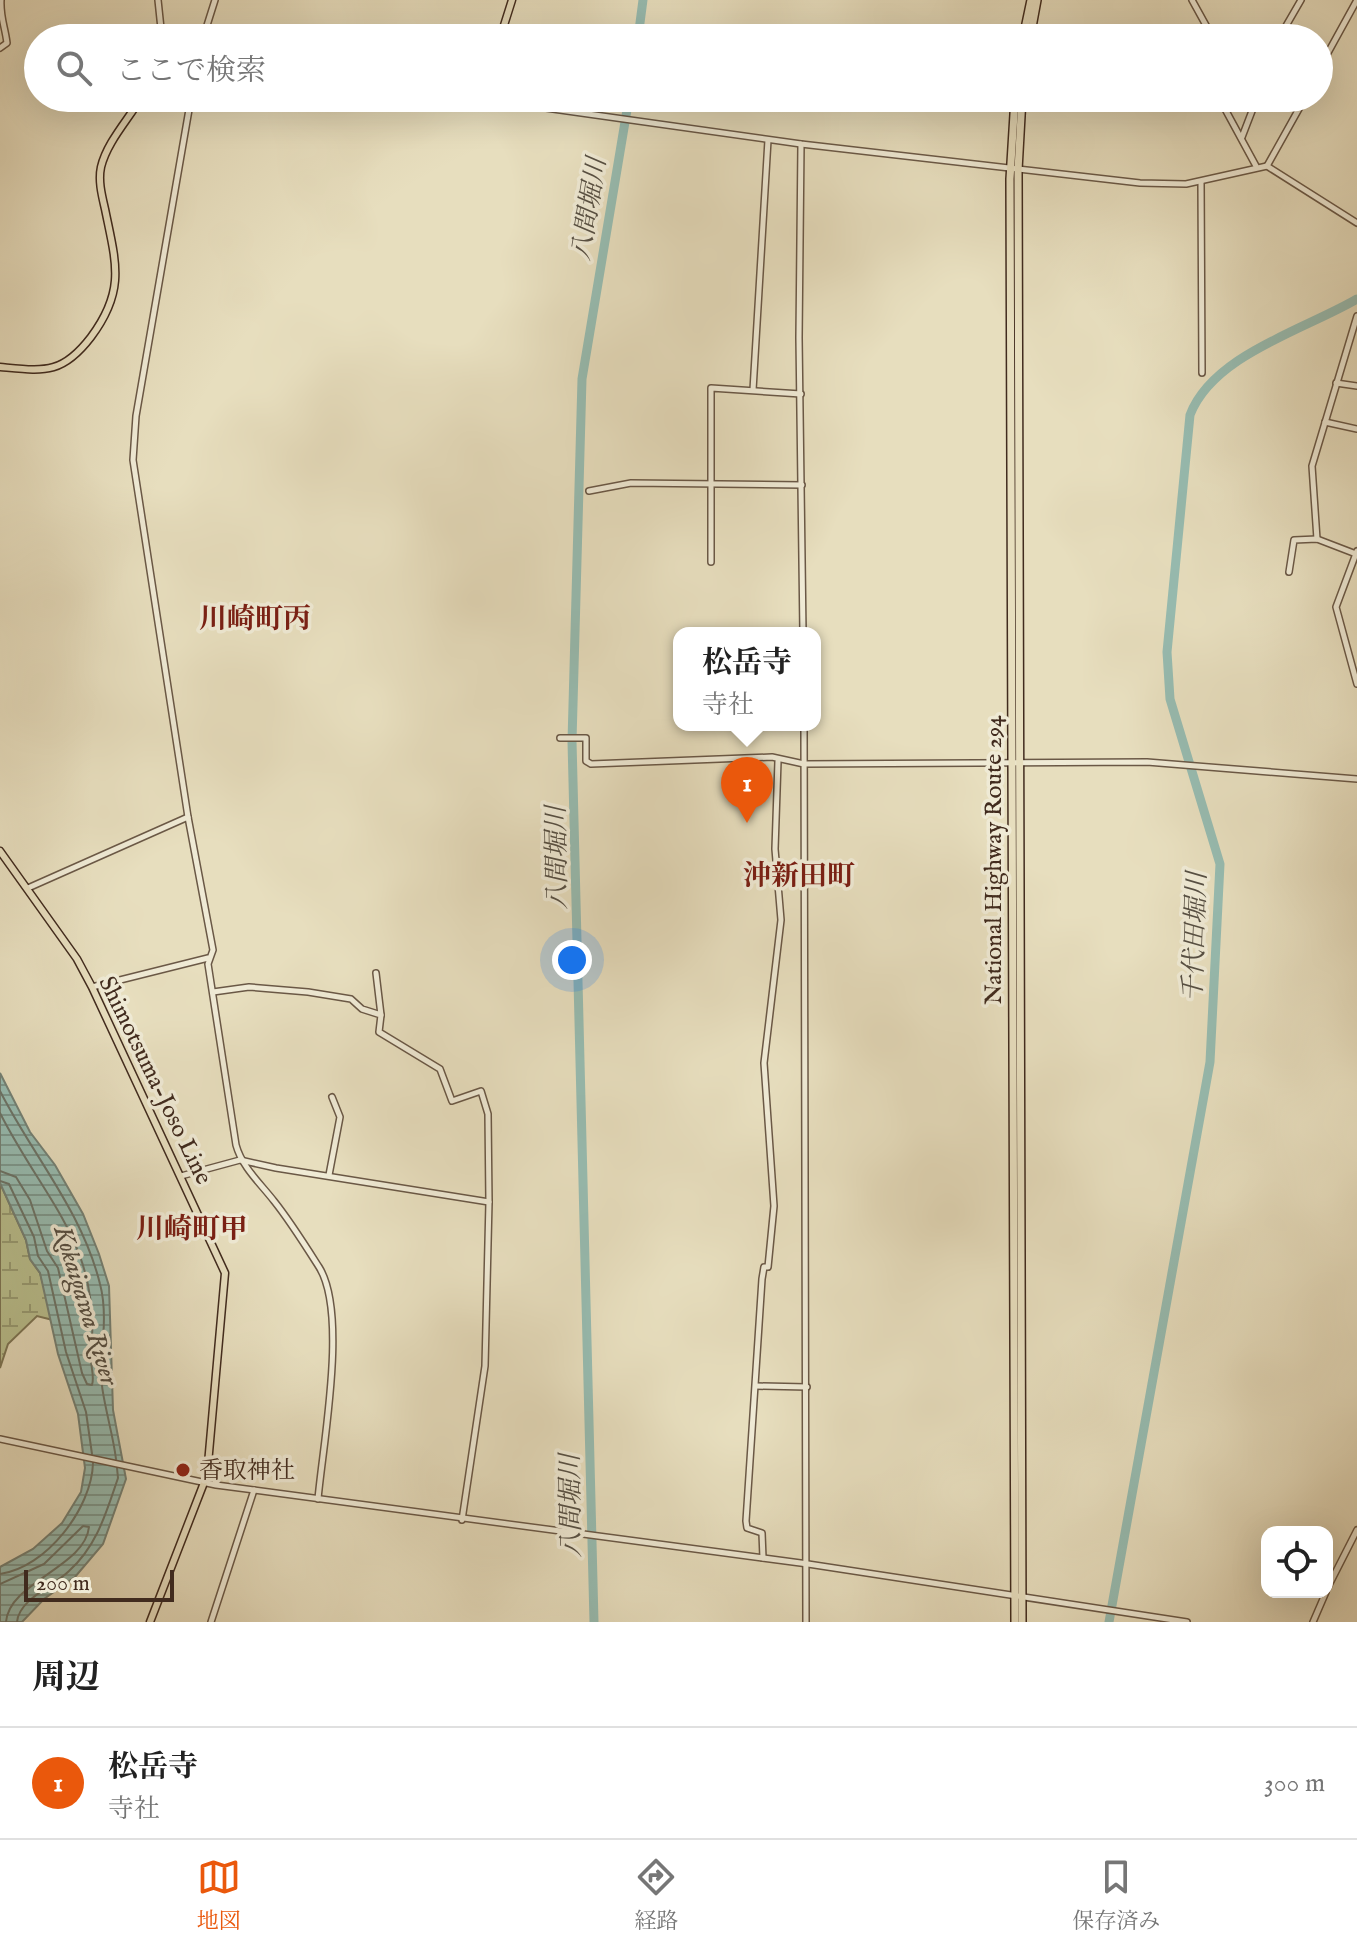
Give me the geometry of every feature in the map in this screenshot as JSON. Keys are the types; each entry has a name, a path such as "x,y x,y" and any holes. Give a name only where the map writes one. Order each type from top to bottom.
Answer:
{"highway":[{"path":"1026,24 1031,0"},
{"path":"1033,24 1037,0"},
{"name":"National Highway Route 294","path":"1015,112 1018,1596 1015,1622"},
{"name":"National Highway Route 294","path":"1014,169 1020,112"},
{"name":"National Highway Route 294","path":"1018,1596 1022,1622"}],"main road":[{"path":"504,24 512,0"},
{"path":"0,367 50,370 70,362 92,335 112,301 116,274 101,192 101,167 111,143 132,112"},
{"name":"Shimotsuma-Joso Line","path":"0,851 28,888 92,987 225,1273 205,1483 150,1622"}],"street":[{"path":"0,48 7,43 5,27 0,19 1,0"},
{"path":"158,0 161,24"},
{"path":"207,24 215,0"},
{"path":"1192,0 1205,24"},
{"path":"1287,24 1301,0"},
{"path":"1333,47 1354,14 1357,0"},
{"path":"189,112 136,416 133,460 188,817 213,950 208,958 240,1160 277,1204 320,1268 332,1298 329,1408 318,1499"},
{"path":"574,112 768,140 1171,185 1201,182 1256,166 1267,166 1357,223"},
{"path":"1227,112 1256,166"},
{"path":"1242,137 1252,112"},
{"path":"1267,166 1297,112"},
{"path":"753,390 768,140"},
{"path":"801,144 803,627"},
{"path":"1201,182 1202,373"},
{"path":"1317,539 1312,466 1357,316"},
{"path":"1336,383 1357,386"},
{"path":"711,562 708,483 711,388 801,394"},
{"path":"1325,422 1357,429"},
{"path":"589,491 631,483 802,485"},
{"path":"1289,572 1294,540 1317,539 1356,553 1336,607 1357,684"},
{"path":"804,731 806,1622"},
{"path":"560,738 586,738 586,761 591,764 772,757 778,761 798,760 804,764 1147,762 1357,779"},
{"path":"763,1558 762,1533 747,1528 746,1521 762,1279 764,1267 768,1267 774,1206 763,1090 781,920 775,849 778,761"},
{"path":"28,888 188,817"},
{"path":"92,987 208,958"},
{"path":"376,973 381,1015 379,1032 440,1069 452,1101 481,1091 488,1114 485,1366 462,1520"},
{"path":"213,992 249,987 308,992 351,999 362,1009 381,1015"},
{"path":"329,1175 340,1117 332,1097"},
{"path":"181,1176 240,1160 489,1202"},
{"path":"756,1386 807,1387"},
{"path":"0,1439 205,1483 462,1520 808,1564 1187,1622"},
{"path":"211,1622 254,1490"},
{"path":"1333,1577 1357,1530"},
{"path":"1313,1622 1323,1598"}],"green space":[{"path":"0,1183 26,1240 30,1259 40,1273 53,1320 37,1316 8,1344 0,1368"}],"water":[{"name":"Kokaigawa River","path":"0,1073 30,1132 55,1165 83,1214 109,1286 113,1410 126,1479 103,1544 75,1577 44,1599 22,1622 0,1622 0,1567 33,1549 62,1523 81,1492 85,1468 78,1414 58,1354 40,1273 30,1259 26,1240 0,1183"}],"waterway":[{"name":"八間堀川","path":"640,24 643,0"},
{"name":"八間堀川","path":"594,1622 572,741 582,379 627,112"},
{"name":"千代田堀川","path":"1109,1622 1210,1062 1220,864 1170,699 1167,652 1190,415 1202,394 1218,376 1239,360 1357,299"}],"place":[{"name":"松岳寺","path":"747,823"},
{"name":"香取神社","path":"183,1470"}],"district":[{"name":"川崎町丙","path":"255,618"},
{"name":"沖新田町","path":"799,875"},
{"name":"川崎町甲","path":"192,1228"}]}
